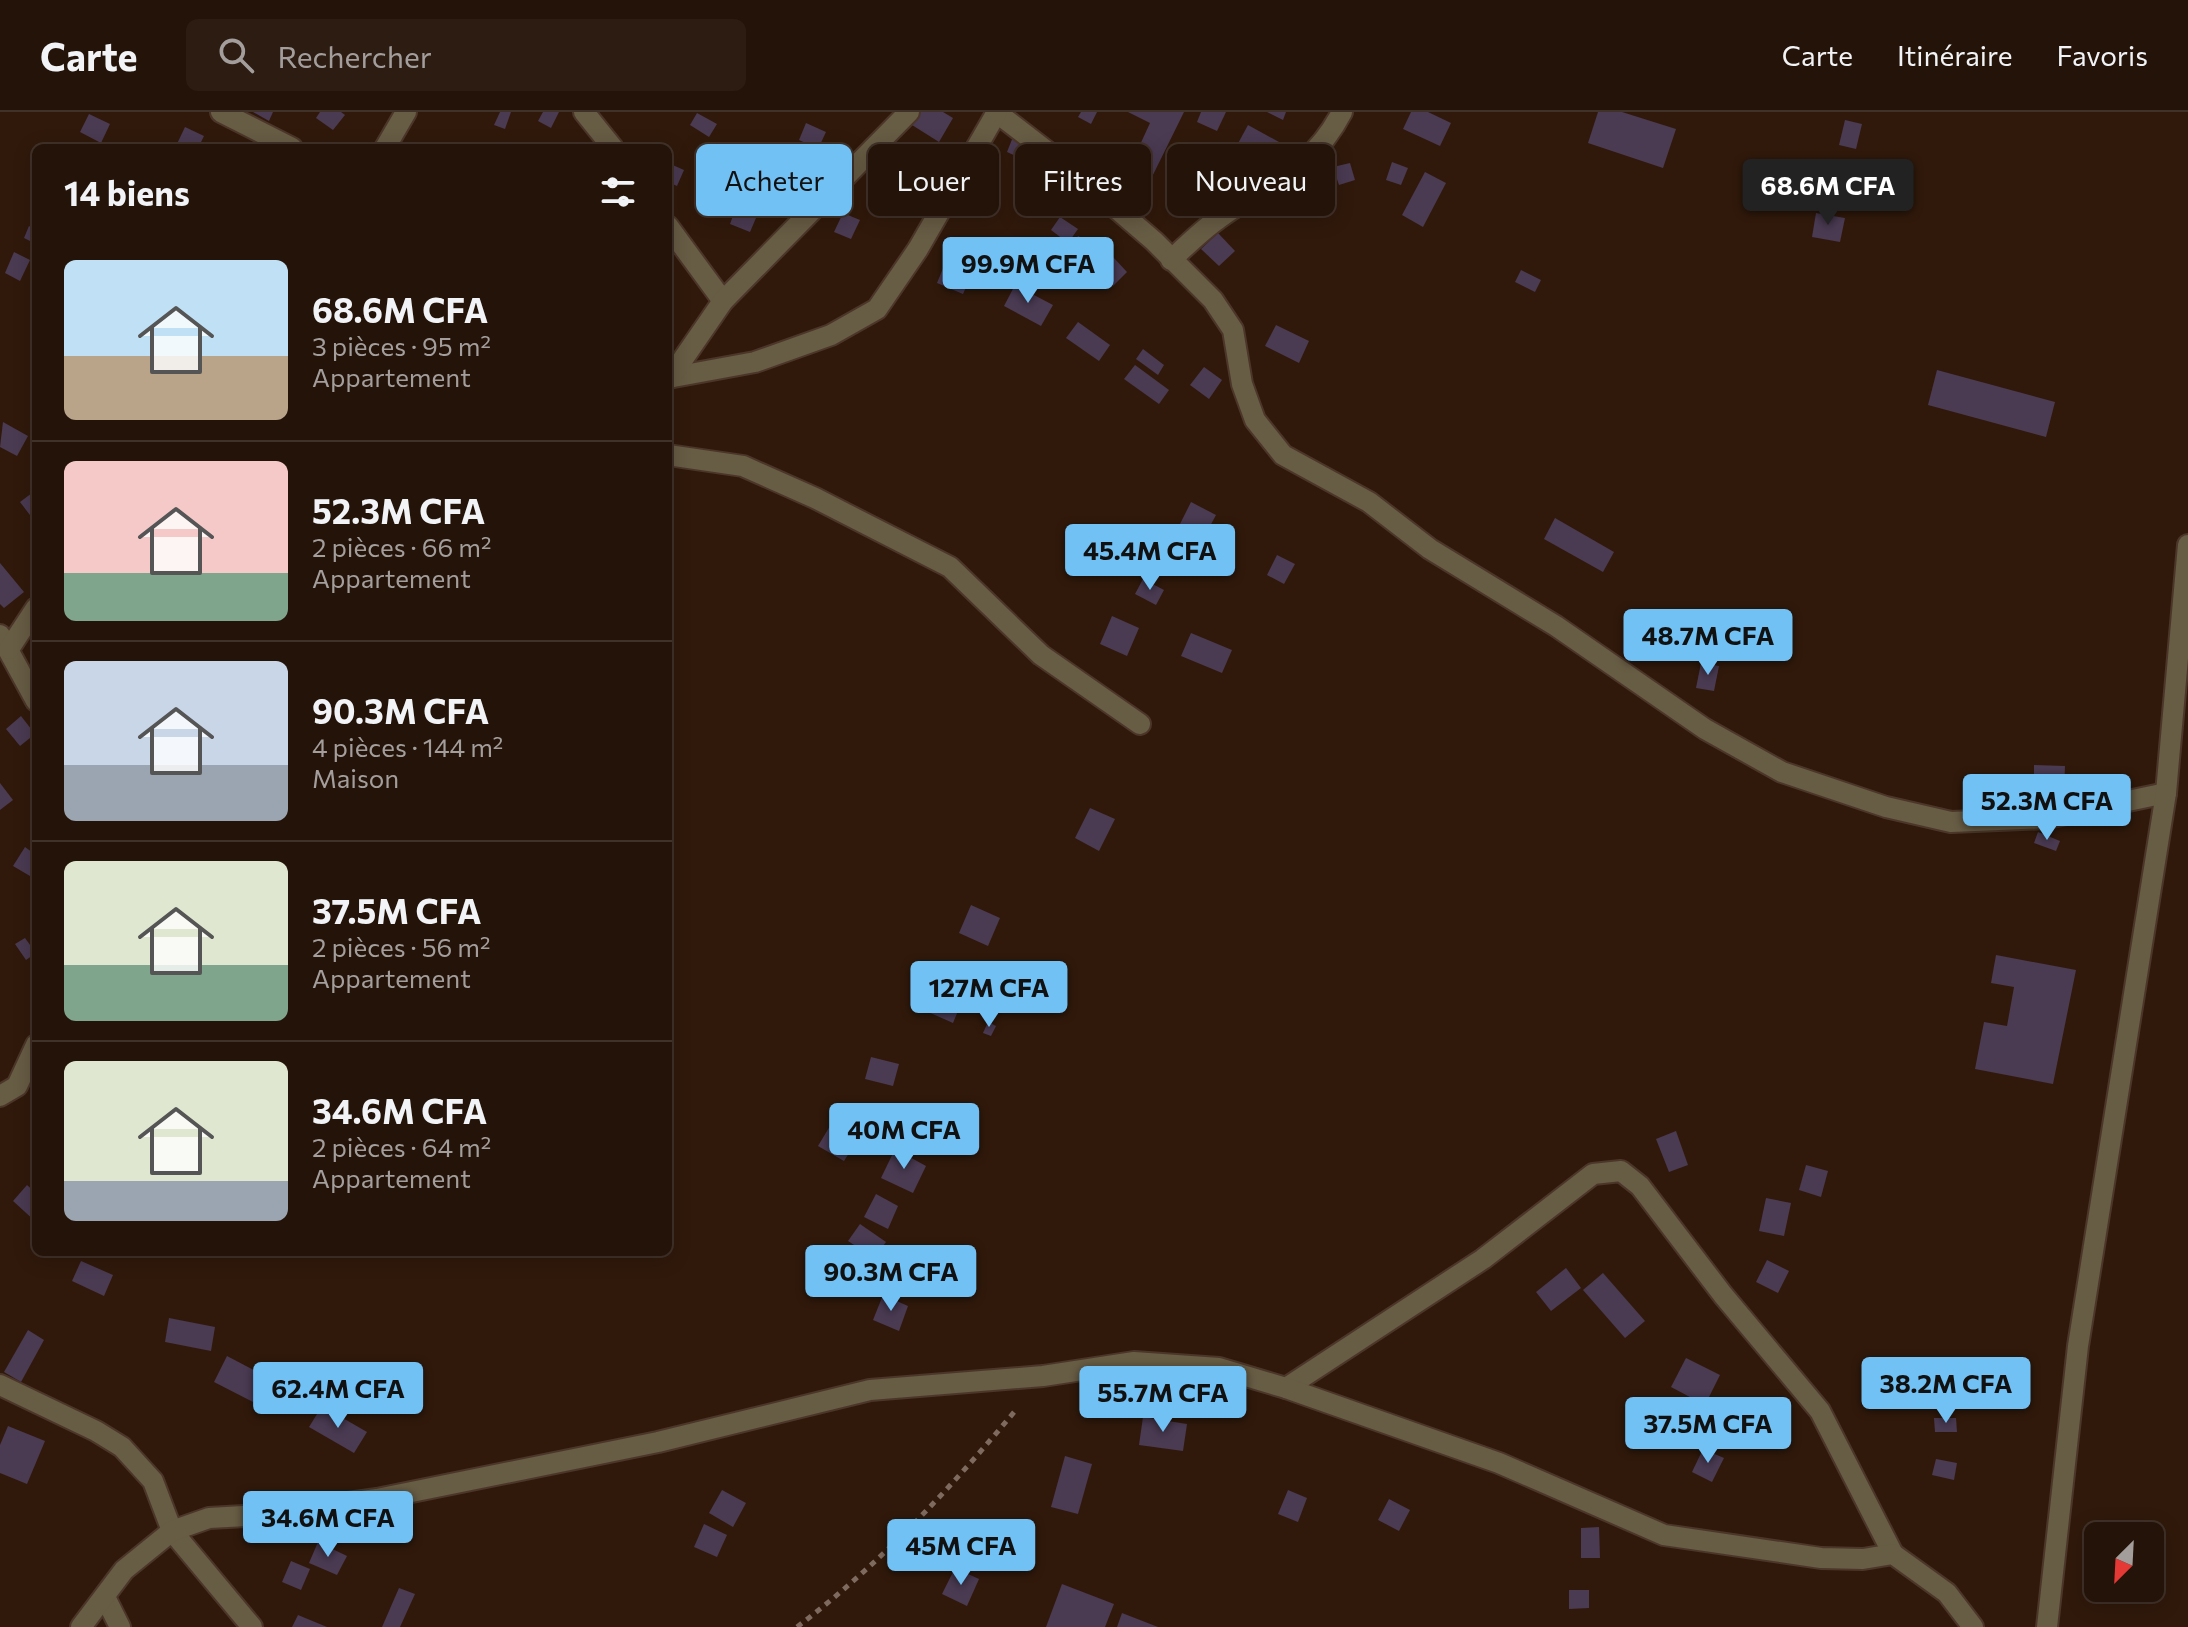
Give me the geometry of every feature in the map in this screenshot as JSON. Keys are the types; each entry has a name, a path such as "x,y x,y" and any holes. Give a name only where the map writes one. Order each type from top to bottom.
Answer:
{"street":[{"path":"221,112 284,144"},
{"path":"387,144 406,112"},
{"path":"584,112 610,144"},
{"path":"672,374 723,301 909,112"},
{"path":"672,377 755,362 831,335 877,309 918,249 997,112 1075,173 1213,300 1233,330 1242,384 1255,420 1283,455 1369,502 1430,549 1556,626 1705,729 1782,772 1886,807 1951,822 2047,818 2166,793"},
{"path":"1171,260 1217,220 1311,158 1330,135 1342,112"},
{"path":"672,231 723,301"},
{"path":"672,456 743,466 815,498 950,567 1041,655 1140,724"},
{"path":"2047,1627 2078,1346 2166,793 2188,545"},
{"path":"32,612 4,642 32,694"},
{"path":"18,1088 32,1055"},
{"path":"1286,1388 1483,1259 1593,1174 1621,1171 1640,1186 1723,1295 1820,1411 1893,1554 1947,1593 1973,1627"},
{"path":"81,1627 124,1570 172,1531 209,1518 263,1515 377,1499 612,1451 870,1390 1043,1376 1134,1362 1219,1368 1286,1388 1499,1463 1664,1535 1821,1558 1863,1559 1893,1554"},
{"path":"0,1385 96,1431 122,1447 153,1481 172,1531 252,1627"},
{"path":"105,1597 120,1627"}],"path":[{"path":"797,1627 852,1586 962,1475 1043,1376"}],"building":[{"path":"253,112 273,112 269,121"},
{"path":"320,112 341,112 345,115 333,130 316,118"},
{"path":"500,112 511,112 505,129 494,125"},
{"path":"543,112 559,112 551,128 538,121"},
{"path":"921,112 943,112 953,118 939,142 912,125"},
{"path":"1081,112 1097,112 1091,124 1078,117"},
{"path":"1128,112 1184,112 1151,179 1151,144 1140,144 1150,123"},
{"path":"1201,112 1226,112 1217,131 1197,122"},
{"path":"1267,112 1286,112 1283,120"},
{"path":"1411,112 1428,112 1451,123 1440,146 1403,129"},
{"path":"1598,112 1622,112 1676,129 1663,168 1588,143"},
{"path":"697,113 717,124 709,137 690,125"},
{"path":"89,114 110,124 101,143 80,132"},
{"path":"1845,120 1862,124 1856,149 1839,145"},
{"path":"806,123 826,132 820,144 799,140"},
{"path":"1248,125 1283,144 1238,144"},
{"path":"185,127 204,136 200,144 177,144"},
{"path":"1013,137 1029,144 1015,144 1015,156 1007,152"},
{"path":"1392,162 1408,168 1401,185 1386,180"},
{"path":"1350,163 1355,180 1339,185 1335,167"},
{"path":"672,165 684,170 677,186 672,184"},
{"path":"1425,172 1446,183 1423,227 1402,215"},
{"path":"1816,213 1845,218 1840,242 1812,237"},
{"path":"733,216 757,216 750,232 730,224"},
{"path":"842,216 860,220 851,239 834,232"},
{"path":"1060,217 1078,229 1068,243 1051,230"},
{"path":"29,226 32,228 32,242 24,238"},
{"path":"1218,233 1235,251 1219,266 1201,249"},
{"path":"1078,236 1097,246 1086,267 1066,257"},
{"path":"14,252 30,260 20,281 5,273"},
{"path":"1113,257 1127,272 1113,286 1099,271"},
{"path":"944,266 970,278 963,294 937,283"},
{"path":"1521,270 1541,280 1535,292 1515,282"},
{"path":"1015,285 1053,305 1041,326 1004,306"},
{"path":"1078,322 1110,345 1099,361 1066,338"},
{"path":"1276,325 1309,341 1299,363 1265,346"},
{"path":"1143,349 1164,365 1158,375 1136,359"},
{"path":"1135,365 1169,390 1159,404 1124,379"},
{"path":"1204,367 1222,380 1209,399 1190,385"},
{"path":"1937,370 2055,402 2046,437 1928,405"},
{"path":"3,422 28,436 17,456 0,447"},
{"path":"32,493 32,518 20,502"},
{"path":"1191,502 1216,515 1196,552 1172,540"},
{"path":"1555,518 1614,552 1603,572 1544,539"},
{"path":"1277,555 1295,564 1284,584 1267,575"},
{"path":"0,563 24,592 4,608 0,604"},
{"path":"1143,579 1164,590 1156,605 1135,594"},
{"path":"1112,616 1139,628 1127,656 1100,644"},
{"path":"1191,633 1232,650 1222,673 1181,656"},
{"path":"1701,663 1719,666 1714,691 1696,688"},
{"path":"21,716 32,730 32,736 20,746 6,729"},
{"path":"2034,765 2065,766 2064,792 2034,790"},
{"path":"0,783 13,800 0,810"},
{"path":"1090,808 1115,819 1099,851 1075,838"},
{"path":"2038,832 2060,841 2056,851 2034,843"},
{"path":"25,847 32,852 30,876 13,866"},
{"path":"971,905 1000,918 988,946 959,933"},
{"path":"25,938 32,948 32,956 26,960 15,944"},
{"path":"1996,955 2076,970 2053,1084 1975,1069 1984,1022 2007,1026 2014,987 1991,983"},
{"path":"934,995 960,1006 953,1023 926,1011"},
{"path":"988,1022 996,1026 991,1036 983,1033"},
{"path":"871,1057 899,1064 893,1086 865,1079"},
{"path":"842,1106 868,1123 844,1161 818,1146"},
{"path":"1676,1131 1688,1165 1669,1172 1656,1139"},
{"path":"895,1149 926,1166 913,1193 881,1178"},
{"path":"1806,1165 1828,1171 1821,1197 1799,1190"},
{"path":"27,1185 32,1189 32,1218 13,1201"},
{"path":"876,1194 898,1206 888,1229 864,1217"},
{"path":"1766,1198 1791,1203 1784,1236 1759,1231"},
{"path":"860,1224 886,1242 874,1258 848,1241"},
{"path":"1767,1260 1789,1271 1778,1293 1756,1282"},
{"path":"81,1261 113,1275 104,1296 72,1281"},
{"path":"830,1262 854,1275 842,1296 817,1283"},
{"path":"1566,1268 1581,1288 1551,1311 1536,1292"},
{"path":"1603,1273 1645,1321 1625,1338 1583,1290"},
{"path":"883,1295 908,1306 899,1331 873,1320"},
{"path":"169,1318 215,1327 211,1351 165,1342"},
{"path":"28,1330 44,1340 21,1382 4,1372"},
{"path":"227,1356 267,1377 253,1402 214,1382"},
{"path":"1686,1358 1720,1375 1705,1405 1671,1387"},
{"path":"1729,1399 1749,1408 1738,1430 1718,1420"},
{"path":"322,1406 367,1432 354,1453 309,1427"},
{"path":"1143,1417 1187,1424 1183,1451 1139,1445"},
{"path":"1934,1418 1956,1418 1957,1432 1935,1432"},
{"path":"8,1426 45,1441 27,1484 0,1473 0,1445"},
{"path":"1703,1449 1724,1458 1712,1482 1692,1472"},
{"path":"1065,1456 1092,1464 1078,1514 1051,1507"},
{"path":"1936,1459 1957,1463 1954,1480 1932,1475"},
{"path":"722,1490 746,1503 733,1527 709,1513"},
{"path":"1288,1490 1307,1498 1298,1522 1278,1514"},
{"path":"1389,1499 1410,1510 1399,1531 1378,1520"},
{"path":"704,1524 727,1535 717,1557 694,1547"},
{"path":"1599,1527 1600,1558 1581,1558 1581,1528"},
{"path":"318,1542 347,1556 337,1575 309,1563"},
{"path":"291,1561 310,1569 301,1590 282,1582"},
{"path":"955,1568 979,1579 967,1606 942,1594"},
{"path":"1062,1584 1114,1604 1105,1627 1046,1627"},
{"path":"399,1588 415,1594 400,1627 382,1627"},
{"path":"1569,1590 1589,1590 1589,1608 1569,1609"},
{"path":"1122,1613 1158,1627 1117,1627"},
{"path":"298,1615 327,1627 292,1627"}]}
